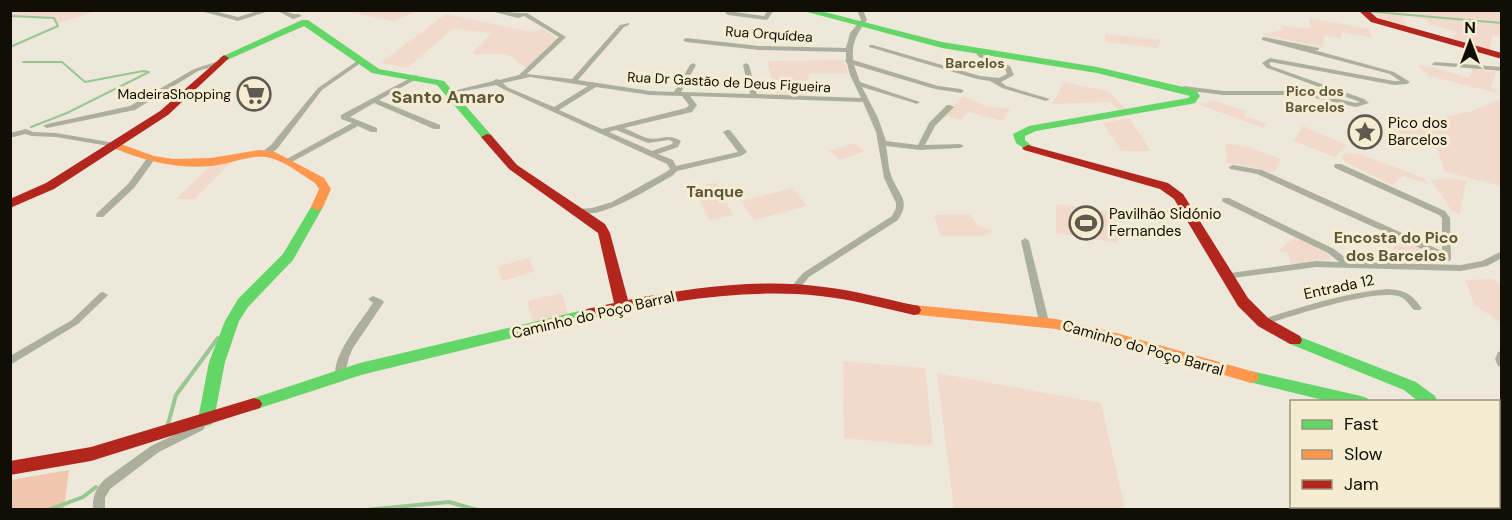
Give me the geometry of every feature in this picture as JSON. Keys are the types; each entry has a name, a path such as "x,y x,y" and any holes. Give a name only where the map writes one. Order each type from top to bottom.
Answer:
{"street":[{"path":"200,10 238,19 269,10"},
{"path":"279,10 293,17 300,16 360,61 380,73 440,82 513,167 580,211 600,227 604,233 622,306"},
{"path":"490,10 518,16 525,12 564,39 522,75"},
{"path":"728,13 766,18 771,10"},
{"path":"804,10 860,17 942,45 1067,65 1181,88 1223,93 1298,93 1360,105 1365,103 1315,82 1269,67 1265,63 1267,60 1394,82 1407,82 1392,73 1264,39 1317,49"},
{"path":"1365,14 1502,56"},
{"path":"10,204 51,186 104,148 136,131 169,109 225,57 300,16"},
{"path":"794,289 806,275 900,213 902,203 885,169 882,143 848,61 855,28 860,17"},
{"path":"573,82 622,26 627,24"},
{"name":"Rua Orquídea","path":"686,40 759,48 850,50"},
{"path":"871,46 993,80 1004,87 1047,99"},
{"path":"978,52 981,56 1007,66 1012,73 1007,78 993,80"},
{"path":"266,153 274,147 325,85 360,61"},
{"path":"848,61 938,88 961,91"},
{"path":"1435,63 1502,69"},
{"path":"47,126 132,108 196,70 216,64"},
{"path":"676,94 693,65"},
{"path":"746,65 754,97"},
{"path":"902,78 909,71"},
{"name":"Rua Dr Gastão de Deus Figueira","path":"450,93 522,75 636,92 865,100"},
{"path":"374,130 344,117 416,77"},
{"path":"496,81 505,88 554,110 656,151 670,162 674,169"},
{"path":"1315,82 1328,83 1357,94"},
{"path":"857,83 916,102"},
{"path":"554,110 594,85"},
{"path":"1280,86 1333,100"},
{"path":"1181,88 1194,94 1195,98 1191,101"},
{"path":"1223,93 1191,101 1033,128 1019,134 1018,139 1020,143 1036,151 1164,186 1179,197 1243,302 1263,322 1293,339 1410,386 1431,400"},
{"path":"603,131 689,110 693,105 686,95"},
{"path":"374,101 437,127"},
{"path":"920,148 928,131 950,106"},
{"path":"286,161 357,123"},
{"path":"618,128 644,140 670,138 677,141 675,146 656,151"},
{"path":"10,136 28,129 32,134 104,148 133,150 152,159 173,163 199,163 266,153 275,154 320,181 325,189 291,253 246,300 234,318 211,386 206,419 202,426 155,448 109,483 103,488 97,500 99,510"},
{"path":"133,150 130,143 136,131"},
{"path":"580,211 590,212 605,208 669,174 674,169 741,154 742,150 727,132"},
{"path":"656,140 656,151"},
{"path":"882,143 920,148 960,146"},
{"path":"104,148 114,152 133,150"},
{"path":"100,215 131,186 152,159"},
{"path":"1338,166 1442,213 1446,218 1446,256 1449,267"},
{"path":"1233,167 1259,172 1446,256"},
{"path":"1226,200 1331,251 1347,263"},
{"path":"600,227 605,208"},
{"path":"1025,241 1044,322"},
{"path":"1226,276 1316,264 1449,267 1484,264 1502,254"},
{"name":"Caminho do Poço Barral","path":"10,468 91,454 340,375 622,306 706,291 794,289 832,293 926,312 1044,322 1086,330 1234,373 1352,400"},
{"name":"Entrada 12","path":"1263,322 1377,293 1407,295 1417,308"},
{"path":"10,361 75,322 103,295"},
{"path":"340,375 340,369 352,342 379,302 373,299"},
{"path":"1502,355 1500,358 1502,363"}],"shaded area":[{"path":"1394,10 1501,11 1501,37 1493,35 1489,51 1452,40 1457,32 1429,24 1427,20 1405,16 1402,18 1407,27 1380,19 1372,13 1384,15"},
{"path":"10,11 96,11 57,24 53,18 11,16"},
{"path":"417,11 393,21 349,12"},
{"path":"446,14 532,32 543,29 557,39 526,68 507,54 471,54 492,33 453,29 407,68 380,63"},
{"path":"1310,18 1370,29 1372,38 1342,32 1342,38 1325,36 1322,47 1262,35 1282,30 1280,25 1310,29"},
{"path":"1106,34 1161,40 1158,48 1105,42"},
{"path":"844,60 848,74 810,73 801,96 777,95 767,61"},
{"path":"1418,65 1469,78 1473,69 1496,72 1491,87 1498,92 1429,76"},
{"path":"1064,82 1107,91 1127,109 1119,110 1110,102 1052,104"},
{"path":"963,96 985,106 1010,109 1003,121 968,112 962,120 946,116"},
{"path":"1498,100 1502,101 1501,186 1445,172 1438,150 1390,129 1472,111"},
{"path":"1215,101 1246,111 1244,116 1266,123 1263,128 1198,104"},
{"path":"1129,118 1151,151 1121,151 1103,123"},
{"path":"1303,126 1347,145 1335,157 1293,141"},
{"path":"854,143 865,151 840,160 829,151"},
{"path":"1225,143 1248,147 1281,159 1275,171 1270,173 1258,168 1227,163"},
{"path":"1345,153 1359,154 1424,178 1429,184 1403,176 1393,185 1345,162 1341,157"},
{"path":"232,162 195,199 176,199 211,165"},
{"path":"1453,178 1466,181 1460,214 1452,211 1431,180"},
{"path":"717,183 733,215 709,220 694,187"},
{"path":"793,188 807,206 754,220 741,201"},
{"name":"Pavilhão Sidónio Fernandes","path":"1056,204 1116,213 1118,243 1056,233"},
{"path":"969,214 978,225 992,231 984,236 940,236 934,215"},
{"path":"1295,237 1327,253 1331,259 1291,264 1288,253 1278,251"},
{"path":"1401,240 1432,254 1438,263 1407,263 1388,254"},
{"path":"528,258 535,271 503,281 497,267"},
{"path":"1492,279 1501,285 1501,323 1475,305 1465,280"},
{"path":"562,293 568,314 533,323 527,301"},
{"path":"843,361 925,368 933,443 925,446 844,438"},
{"path":"937,373 1101,403 1125,509 954,509"},
{"path":"69,470 64,509 11,509 11,480"}],"waterway":[{"path":"1353,10 1502,23"},
{"path":"10,16 54,18 58,26 10,47"},
{"path":"23,62 62,62 85,82 143,71 149,72 67,113 31,127"},
{"path":"168,424 176,395 218,338"},
{"path":"48,510 83,497 96,487"},
{"path":"366,510 449,502 477,510"}],"traffic: fast":[{"path":"804,10 942,45 1097,70 1192,92 1195,96 1191,101 1033,128 1019,134 1020,141 1028,148"},
{"path":"224,58 305,22 376,71 440,83 487,137"},
{"path":"206,419 217,362 232,321 243,303 288,257 317,207"},
{"path":"254,404 360,369 592,313"},
{"path":"1295,340 1410,386 1429,400"},
{"path":"1251,377 1352,400"}],"traffic: slow":[{"path":"115,145 151,159 173,163 211,162 259,153 275,155 320,181 325,189 317,207"},
{"path":"914,310 1056,324 1116,338 1251,377"}],"traffic: jam":[{"path":"1362,10 1374,20 1502,56"},
{"path":"10,204 50,186 164,113 224,58"},
{"path":"487,137 513,167 600,227 604,233 622,306"},
{"path":"1028,148 1164,186 1179,197 1243,302 1263,322 1295,340"},
{"path":"592,313 673,297 728,291 783,289 836,293 914,310"},
{"path":"10,468 91,454 254,404"}],"place":[{"name":"MadeiraShopping","path":"254,94"},
{"name":"Pico dos Barcelos","path":"1365,132"},
{"name":"Pavilhão Sidónio Fernandes","path":"1086,223"}],"district":[{"name":"Barcelos","path":"975,63"},
{"name":"Santo Amaro","path":"448,97"},
{"name":"Pico dos Barcelos","path":"1315,100"},
{"name":"Tanque","path":"715,191"},
{"name":"Encosta do Pico dos Barcelos","path":"1396,246"}]}
